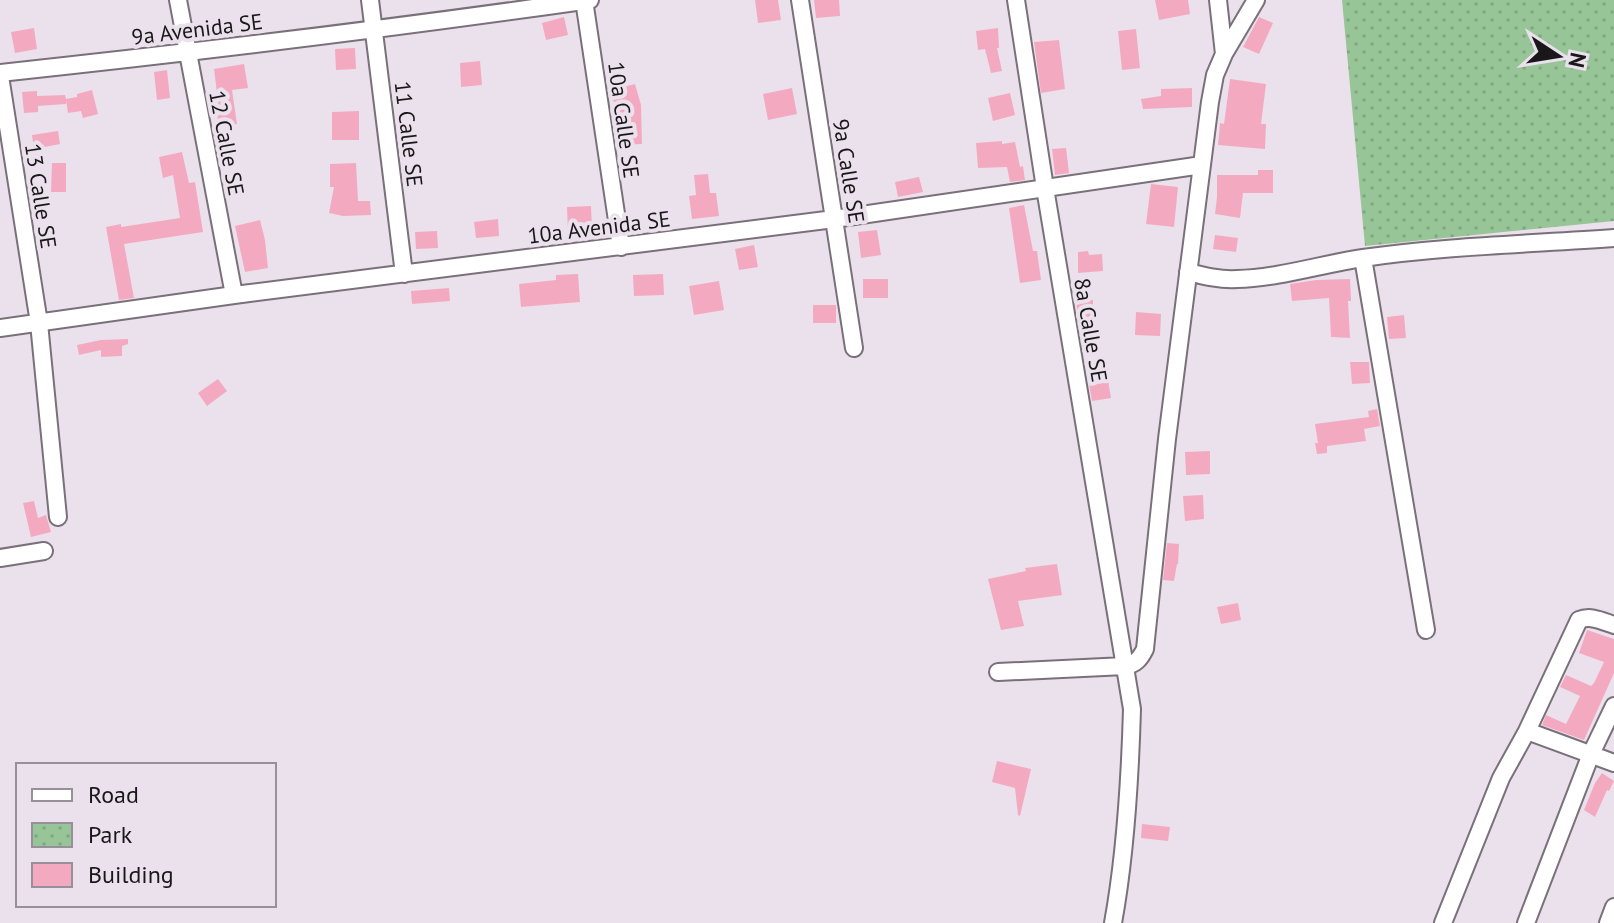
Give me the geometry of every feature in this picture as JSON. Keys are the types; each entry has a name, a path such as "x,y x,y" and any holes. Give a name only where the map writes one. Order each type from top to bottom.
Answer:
{"street":[{"name":"12 Calle SE","path":"178,0 234,295"},
{"name":"11 Calle SE","path":"370,0 404,274"},
{"name":"9a Avenida SE","path":"0,74 374,30 586,0"},
{"name":"10a Calle SE","path":"586,0 621,247"},
{"name":"9a Calle SE","path":"800,0 854,348"},
{"name":"8a Calle SE","path":"1016,0 1132,709 1130,780 1113,923"},
{"path":"1218,0 1224,54"},
{"path":"998,672 1125,666 1141,658 1145,649 1167,439 1215,75 1256,0"},
{"name":"13 Calle SE","path":"0,74 39,323 58,517"},
{"name":"10a Avenida SE","path":"0,328 834,219 1202,165"},
{"path":"1188,272 1211,278 1237,279 1430,250 1614,238"},
{"path":"1363,258 1426,630"},
{"path":"0,558 44,551"},
{"path":"1443,923 1501,778 1527,731 1579,620 1593,618 1614,625"},
{"path":"1526,923 1591,754 1614,706"},
{"path":"1527,731 1614,763"},
{"path":"1608,923 1614,907"}],"green space":[{"path":"1342,0 1614,0 1614,221 1365,246"}],"building":[{"path":"755,0 778,0 781,20 758,23"},
{"path":"814,0 839,0 840,16 816,18"},
{"path":"1155,0 1188,0 1190,14 1159,20"},
{"path":"564,17 568,35 546,40 542,23"},
{"path":"1259,17 1273,23 1259,54 1243,47"},
{"path":"34,28 37,49 15,53 11,32"},
{"path":"998,28 997,48 1002,71 991,73 985,49 978,50 976,31"},
{"path":"1136,29 1140,68 1122,70 1118,31"},
{"path":"1059,40 1065,89 1041,93 1034,42"},
{"path":"355,48 356,69 336,70 335,49"},
{"path":"480,61 482,85 461,87 460,63"},
{"path":"244,64 248,88 232,90 237,124 219,127 214,69"},
{"path":"167,70 170,98 157,100 154,72"},
{"path":"1230,79 1266,84 1261,124 1266,124 1265,149 1218,145"},
{"path":"635,84 641,105 642,144 617,145 615,124 619,124 611,90"},
{"path":"792,88 797,114 768,120 763,94"},
{"path":"1192,88 1192,107 1143,109 1141,99 1161,96 1161,89"},
{"path":"92,90 98,114 83,118 81,111 68,113 66,100 66,104 38,106 38,112 24,113 22,92 37,91 37,96 65,95 66,99"},
{"path":"1010,93 1015,115 993,121 988,98"},
{"path":"359,111 359,140 332,140 332,112"},
{"path":"58,131 60,144 34,149 32,135"},
{"path":"1002,141 1002,144 1015,142 1025,180 1010,182 1007,167 978,168 976,143"},
{"path":"1066,148 1069,173 1055,175 1052,149"},
{"path":"182,152 189,183 195,182 203,232 124,244 134,298 119,300 106,227 180,218 173,175 163,178 159,157"},
{"path":"52,163 66,163 66,192 51,192"},
{"path":"356,163 358,201 370,201 371,215 329,213 334,187 330,187 330,164"},
{"path":"1258,170 1273,170 1273,193 1243,193 1240,218 1215,214 1217,175 1258,175"},
{"path":"708,174 710,193 716,193 719,216 692,219 689,196 696,195 694,175"},
{"path":"919,177 923,192 898,197 895,182"},
{"path":"1151,184 1178,187 1174,227 1146,224"},
{"path":"1024,205 1033,251 1037,251 1041,280 1020,283 1009,208"},
{"path":"591,206 592,231 568,232 567,207"},
{"path":"498,219 499,236 476,238 474,222"},
{"path":"260,220 268,268 245,272 235,226"},
{"path":"877,230 881,255 861,258 858,232"},
{"path":"437,231 438,248 416,249 415,232"},
{"path":"1215,235 1238,238 1236,252 1213,249"},
{"path":"754,245 758,267 739,270 735,249"},
{"path":"1088,251 1089,255 1102,254 1103,271 1078,273 1078,252"},
{"path":"578,274 580,302 521,307 519,284 556,280 556,275"},
{"path":"663,274 664,295 634,296 633,275"},
{"path":"863,279 888,279 888,298 863,298"},
{"path":"1350,279 1350,338 1331,337 1329,298 1292,301 1290,284"},
{"path":"719,281 724,310 694,315 689,286"},
{"path":"449,288 450,301 412,304 411,291"},
{"path":"1093,300 1093,324 1079,324 1076,301"},
{"path":"813,305 836,305 836,323 813,323"},
{"path":"1136,312 1161,314 1160,336 1135,335"},
{"path":"1404,315 1406,338 1389,339 1387,317"},
{"path":"128,339 128,344 122,346 122,356 101,357 101,350 79,355 77,345"},
{"path":"1350,362 1369,362 1370,383 1352,384"},
{"path":"1107,375 1111,398 1092,401 1088,378"},
{"path":"218,379 227,391 207,406 198,393"},
{"path":"1377,409 1380,426 1364,429 1366,441 1327,446 1327,453 1317,454 1315,424 1369,417 1368,411"},
{"path":"1210,451 1210,474 1186,475 1185,452"},
{"path":"1203,495 1204,519 1185,521 1183,496"},
{"path":"34,501 38,518 46,515 51,532 31,537 23,503"},
{"path":"1167,543 1179,544 1174,581 1163,580"},
{"path":"1057,564 1062,595 1018,601 1024,626 1001,630 988,579 1026,571 1025,568"},
{"path":"1238,603 1241,620 1221,624 1217,607"},
{"path":"1587,630 1614,639 1614,673 1584,740 1542,725 1546,715 1566,724 1580,696 1560,687 1566,675 1591,686 1604,662 1579,653"},
{"path":"997,761 1031,769 1020,816 1015,788 992,782"},
{"path":"1602,773 1614,781 1595,817 1584,810"},
{"path":"1142,824 1170,827 1168,841 1141,838"}]}
